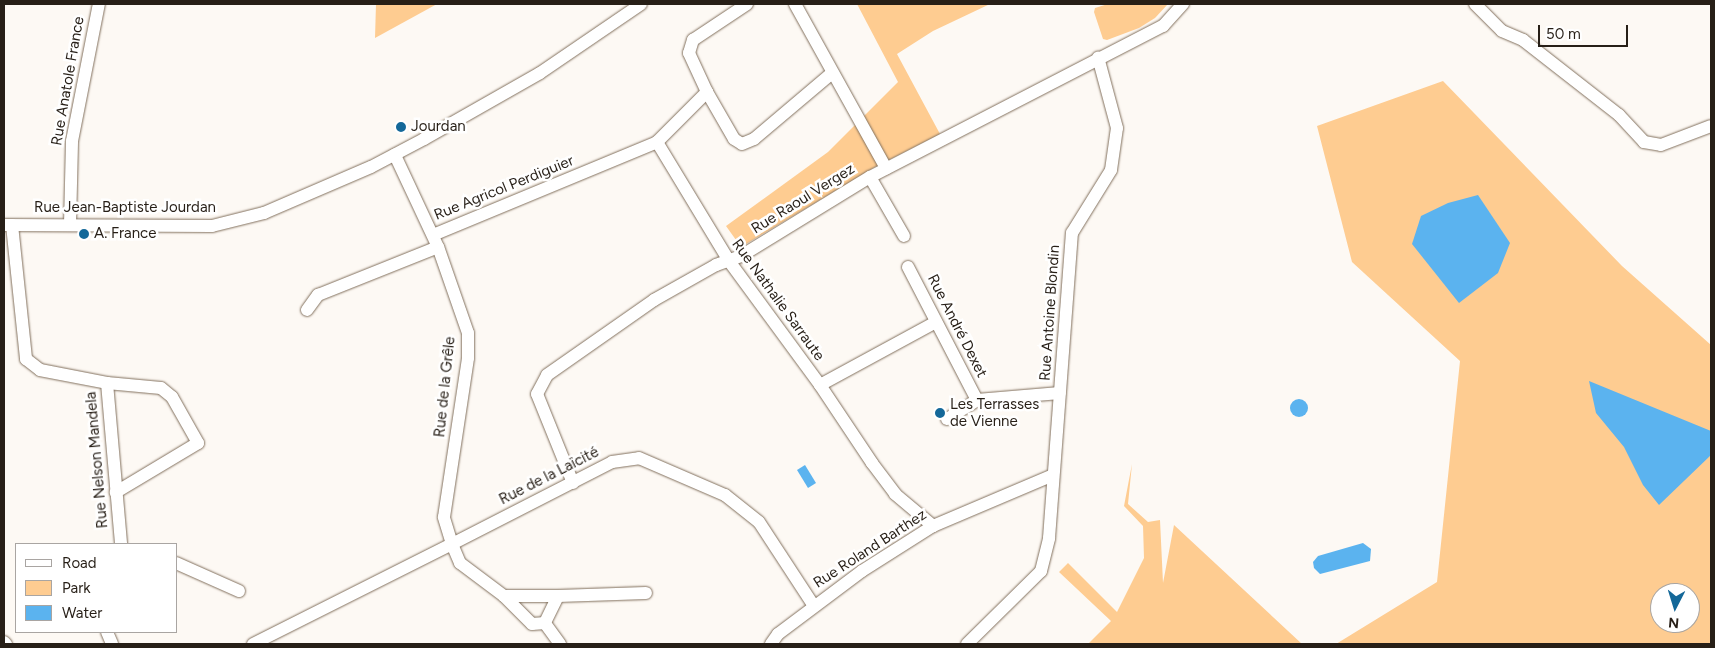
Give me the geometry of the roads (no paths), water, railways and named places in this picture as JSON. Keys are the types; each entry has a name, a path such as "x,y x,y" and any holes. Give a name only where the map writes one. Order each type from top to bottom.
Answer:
{"street":[{"name":"Rue Anatole France","path":"70,224 72,141 99,4"},
{"name":"Rue Jean-Baptiste Jourdan","path":"8,225 212,226 264,213 395,155 540,73 640,4"},
{"path":"747,4 693,40 688,53 706,92 734,139 742,144 754,139 832,73"},
{"path":"796,4 832,73 886,168"},
{"name":"Rue Raoul Vergez","path":"573,483 537,394 547,375 654,300 741,256 886,168 1098,57 1163,26 1183,4"},
{"path":"1475,4 1502,31 1522,40 1620,115 1644,142 1661,145 1711,126"},
{"name":"Rue Antoine Blondin","path":"967,644 1041,571 1049,538 1072,233 1111,170 1116,128 1098,57"},
{"path":"657,142 706,92"},
{"name":"Rue Agricol Perdiguier","path":"307,310 318,295 657,142"},
{"name":"Rue Nathalie Sarraute","path":"657,142 729,261 820,385 895,494 933,526"},
{"name":"Rue de la Grêle","path":"395,155 436,241 468,333 468,358 444,517 452,544 460,563 504,596 532,624 545,623"},
{"path":"870,177 904,236"},
{"name":"Rue Nelson Mandela","path":"8,225 26,358 40,370 107,383 121,543"},
{"name":"Rue André Dexet","path":"908,267 977,400"},
{"path":"820,385 936,322"},
{"path":"107,383 161,388 172,397 198,443 116,492"},
{"name":"Rue André Dexet","path":"947,419 977,400 1060,393"},
{"name":"Rue de la Laïcité","path":"452,544 612,462 639,458 725,495 759,522 814,606"},
{"name":"Rue Roland Barthez","path":"771,644 778,634 814,606 933,526 1054,475"},
{"path":"254,644 452,544"},
{"path":"178,564 239,591"},
{"path":"504,596 646,594"},
{"path":"558,596 545,623 560,644"}],"water":[{"path":"1478,195 1510,243 1498,273 1459,303 1412,244 1421,216 1448,203"},
{"path":"1589,381 1711,431 1711,455 1659,505 1643,485 1624,447 1596,413"},
{"path":"1299,399 1305,402 1308,408 1305,414 1299,417 1293,414 1290,408 1293,402"},
{"path":"805,465 816,483 808,488 797,470"},
{"path":"1363,543 1371,549 1370,561 1320,574 1314,568 1313,562 1318,556"}],"place":[{"name":"Jourdan","path":"401,127"},
{"name":"A. France","path":"84,234"},
{"name":"Les Terrasses de Vienne","path":"940,413"}]}
